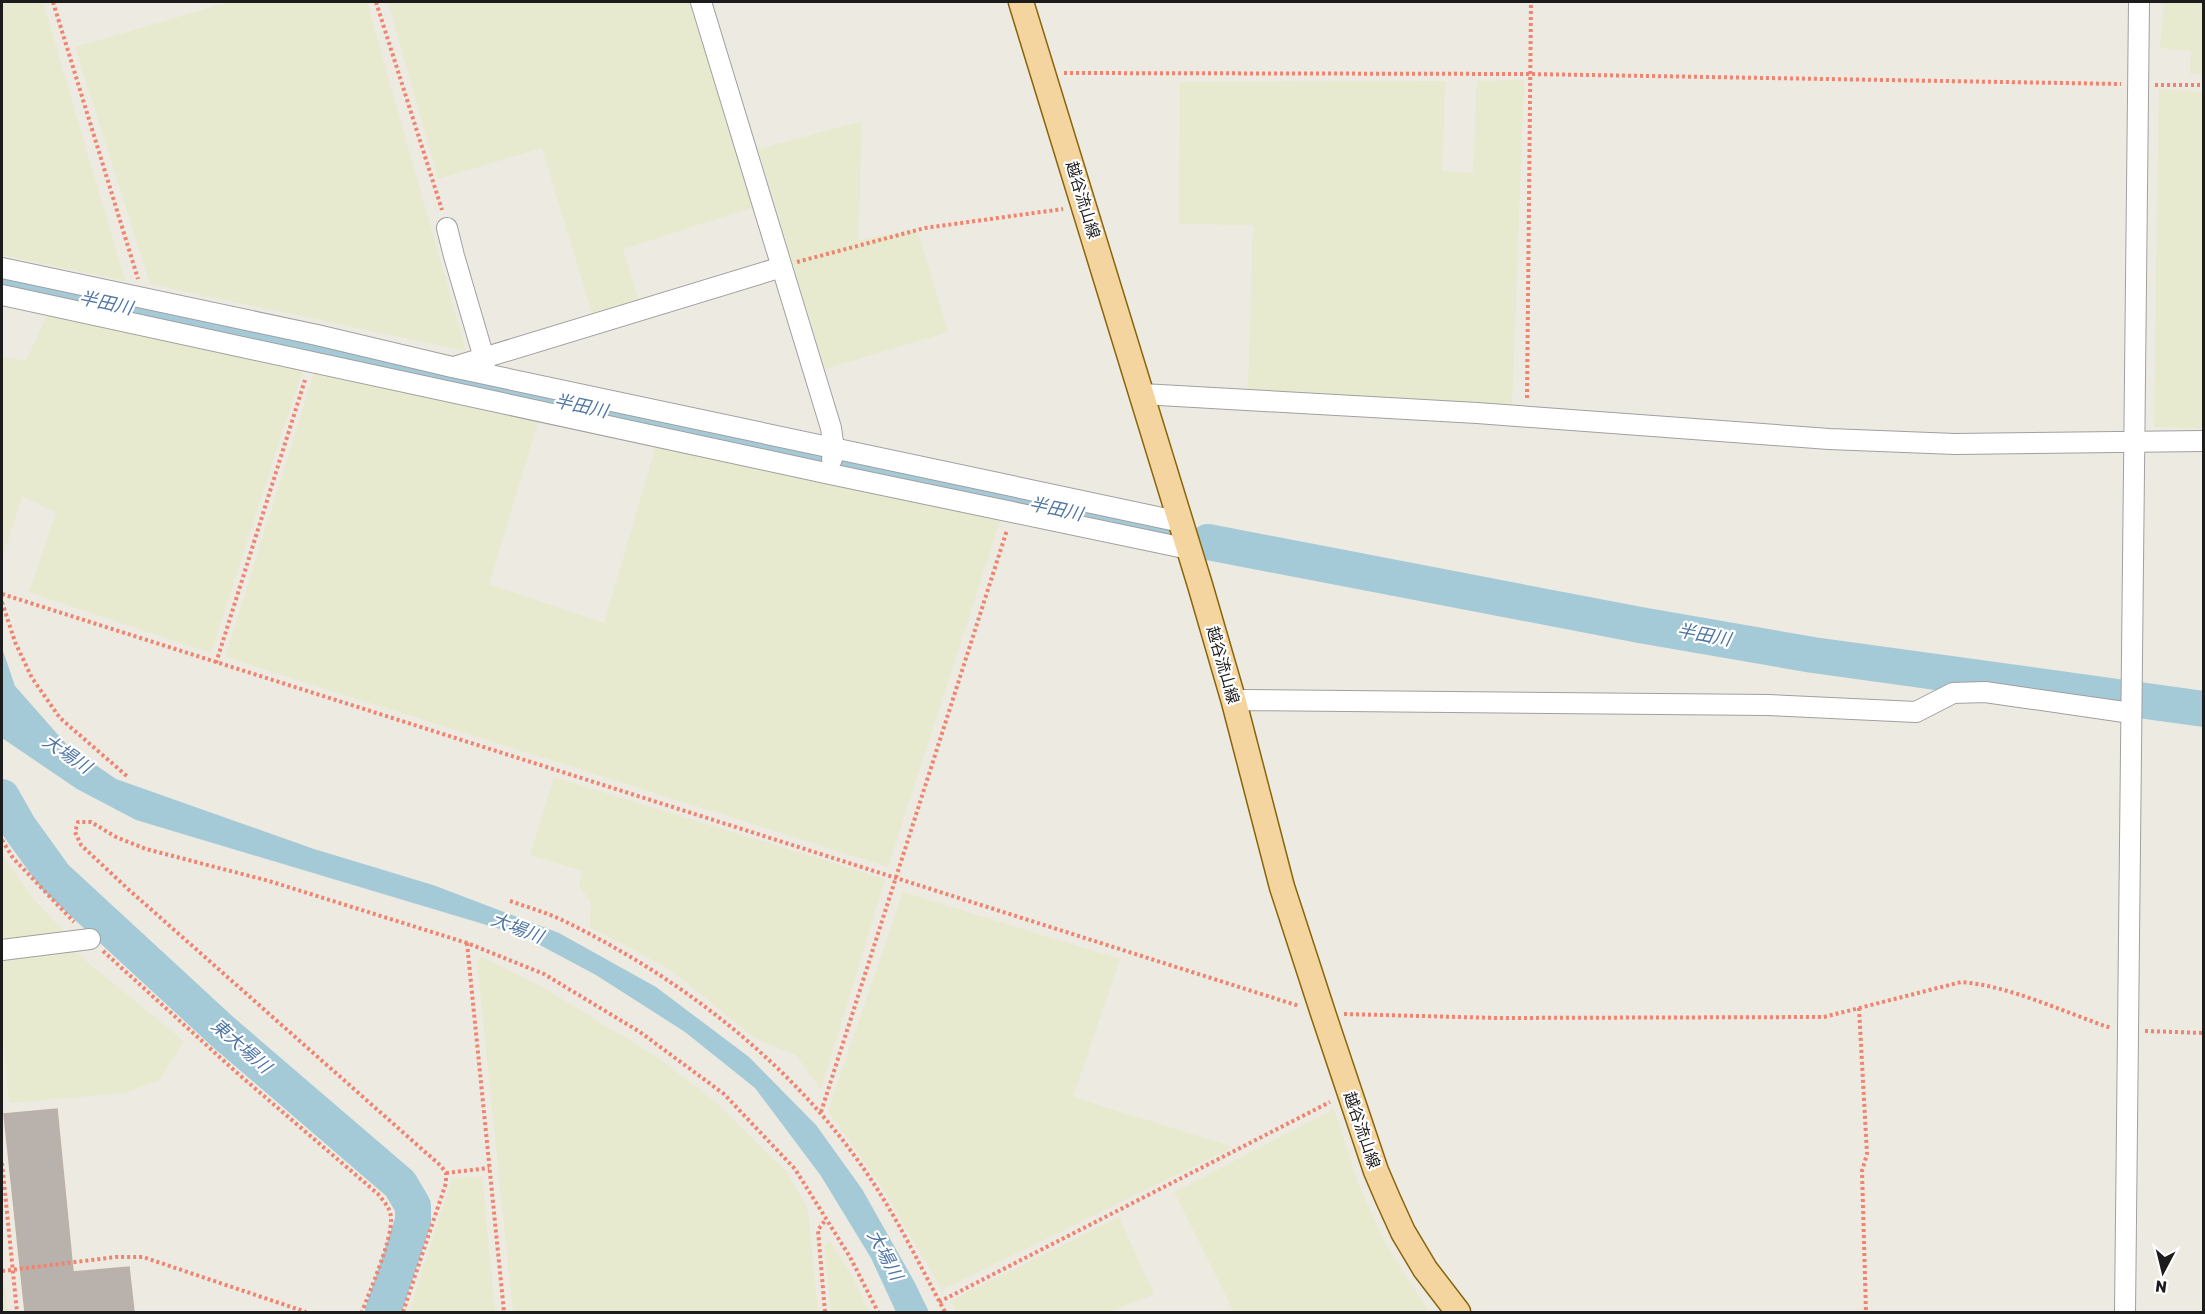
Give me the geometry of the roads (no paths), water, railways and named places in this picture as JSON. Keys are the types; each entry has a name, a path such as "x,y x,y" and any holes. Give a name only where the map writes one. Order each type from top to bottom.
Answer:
{"main road":[{"name":"越谷流山線","path":"1021,2 1181,522 1234,702 1282,887 1323,1013 1376,1171 1403,1232 1425,1269 1458,1312"}],"street":[{"path":"701,2 831,428 832,461"},
{"path":"2125,1312 2139,2"},
{"path":"447,228 489,379"},
{"path":"2,295 311,361 489,379 782,267"},
{"path":"2,268 453,367 489,379 832,461 1012,512 1189,549"},
{"path":"1142,394 1527,416 1828,439 1955,444 2204,441"},
{"path":"832,461 1181,522"},
{"path":"1234,702 1267,700 1768,705 1916,712 1953,693 1985,692 2131,704"},
{"path":"2,950 90,939"}],"water":[{"name":"大場川","path":"2,648 15,686 68,746 116,779 314,849 433,885 559,933 656,987 749,1057 816,1125 862,1189 929,1312 896,1312 871,1258 821,1176 755,1088 685,1032 596,975 523,936 136,820 77,789 2,738"}],"waterway":[{"name":"半田川","path":"2,280 1161,532"},
{"name":"半田川","path":"1208,542 1640,625 1813,655 2204,709"},
{"name":"東大場川","path":"2,797 19,827 55,877 223,1032 400,1184 413,1206 413,1221 383,1312"}]}
